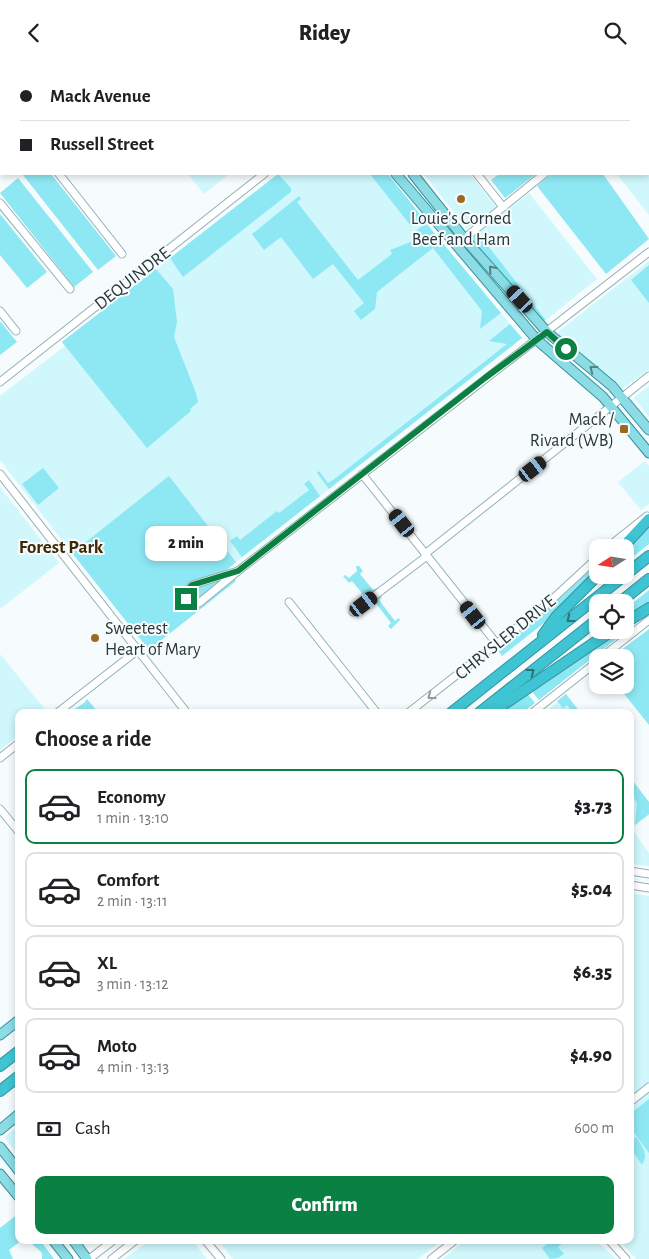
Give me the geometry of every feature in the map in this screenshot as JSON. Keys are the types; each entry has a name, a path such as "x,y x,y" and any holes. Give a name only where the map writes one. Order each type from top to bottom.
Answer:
{"highway":[{"path":"630,539 649,519"},
{"path":"456,709 649,556"},
{"path":"630,594 649,579"},
{"path":"535,646 556,617 589,584"},
{"path":"634,617 649,608"},
{"path":"484,709 589,626"},
{"path":"497,709 600,639"},
{"path":"0,1066 15,1054"},
{"path":"0,1091 15,1079"}],"main road":[{"path":"414,175 464,237 547,332 606,380 623,397 649,431"},
{"path":"399,177 424,202 430,202 432,199"},
{"path":"399,177 537,340 557,359 594,388 649,453"},
{"path":"524,325 532,326 535,322 533,316"},
{"path":"557,359 558,352 566,349"},
{"path":"594,388 602,386 606,380"},
{"path":"0,1035 15,1023"},
{"path":"0,1122 15,1117"},
{"path":"0,1130 15,1117"},
{"path":"1,1149 15,1166"},
{"path":"0,1174 15,1192"},
{"path":"56,1244 68,1259"},
{"path":"76,1244 88,1259"}],"street":[{"path":"60,175 122,254"},
{"name":"DEQUINDRE","path":"0,382 263,175"},
{"path":"478,175 503,207"},
{"path":"457,246 464,237 543,175"},
{"path":"0,203 70,289"},
{"path":"238,571 192,585 185,593 186,599 189,603 199,603 649,252"},
{"path":"0,311 16,331"},
{"path":"353,613 649,376"},
{"path":"0,474 184,709"},
{"path":"362,474 497,644"},
{"path":"618,539 649,515"},
{"name":"CHRYSLER DRIVE","path":"413,709 546,605 589,565"},
{"path":"289,603 374,709"},
{"path":"612,649 649,620"},
{"path":"62,709 138,650"},
{"path":"537,709 589,668"},
{"path":"0,758 15,746"},
{"path":"0,809 15,827"},
{"path":"634,872 649,874"},
{"path":"634,886 649,888"},
{"path":"634,1099 649,1087"},
{"path":"88,1259 109,1244"},
{"path":"112,1259 131,1244"},
{"path":"209,1244 220,1259"},
{"path":"431,1259 450,1244"},
{"path":"613,1244 626,1259"}],"shaded area":[{"path":"23,175 52,175 116,256 98,270"},
{"path":"189,175 228,175 204,194"},
{"path":"277,175 389,175 447,249 522,338 236,562 169,477 72,553 0,460 0,396 65,346 62,342"},
{"path":"277,175 291,188 291,192 183,277 170,258"},
{"path":"371,175 389,175 422,217 411,226"},
{"path":"425,175 471,175 496,207 467,229"},
{"path":"498,175 535,175 505,198 491,180"},
{"path":"550,175 604,175 649,239 606,274 537,186"},
{"path":"618,175 649,175 649,215"},
{"path":"18,178 93,272 74,287 0,193"},
{"path":"529,193 597,279 546,320 478,233"},
{"path":"299,196 301,199 297,202 358,280 392,254 390,250 411,242 417,230 426,223 501,313 480,329 482,311 433,248 377,292 375,309 361,320 354,311 364,303 333,264 313,279 281,237 264,250 252,234"},
{"path":"0,214 47,272 27,288 0,255"},
{"path":"478,233 546,320 544,321 473,241 472,238"},
{"path":"649,261 649,370 622,389 559,339 558,336 560,330"},
{"path":"649,265 649,303 631,280"},
{"path":"156,269 173,289 177,322 174,337 198,402 190,409 191,411 147,448 62,342"},
{"path":"0,321 17,342 0,355"},
{"path":"510,324 522,338 329,489 317,473 319,471 328,483 333,480 507,344 489,341"},
{"path":"649,386 649,417 634,398"},
{"path":"645,461 649,466 649,504 641,510 618,482"},
{"path":"43,468 59,488 38,505 22,484"},
{"name":"Forest Park","path":"169,476 236,562 227,570 236,581 149,650 72,553"},
{"path":"309,480 320,496 242,557 230,541 237,536 240,540 277,511 279,513 309,490 304,484"},
{"path":"0,487 59,563 0,609"},
{"path":"649,524 649,544 634,556 634,539"},
{"path":"356,566 359,566 363,571 360,574 373,590 377,588 378,590 363,602 361,600 365,597 352,581 349,583 343,576 345,575 349,578 357,571"},
{"path":"589,570 589,578 553,616 502,656 497,649 544,612"},
{"path":"649,590 649,604 634,613 634,602"},
{"path":"380,595 382,597 379,600 395,621 399,618 400,620 391,629 388,626 391,623 375,602 372,605 370,603"},
{"path":"649,613 634,625 634,622"},
{"path":"649,629 649,725 624,694 634,694 634,649 623,649"},
{"path":"607,639 616,639 603,649 591,649"},
{"path":"589,650 589,660 539,700 529,688"},
{"path":"0,654 45,709 15,709 15,738 0,750"},
{"path":"526,692 535,703 527,709 505,709"},
{"path":"566,694 578,709 570,709 567,705 563,708 557,701"},
{"path":"565,696 575,709 549,709"},
{"path":"87,699 95,709 75,709"},
{"path":"634,782 649,802 649,814 635,825 637,803 634,798"},
{"path":"634,783 649,803 649,815 634,826"},
{"path":"634,832 649,853 649,866 634,864"},
{"path":"634,894 649,896 649,1259 636,1259 623,1244 634,1244"},
{"path":"649,1099 649,1153 634,1132 634,1111"},
{"path":"15,1129 15,1151 4,1137"},
{"path":"636,1137 643,1147 645,1157 642,1165 634,1153 634,1139"},
{"path":"15,1216 15,1244 17,1244 9,1250 13,1259 0,1259 0,1228"},
{"path":"32,1244 43,1244 54,1259 42,1259 42,1253"},
{"path":"145,1244 195,1244 207,1259 125,1259"},
{"path":"221,1244 437,1244 418,1259 233,1259"},
{"path":"461,1244 599,1244 616,1259 442,1259"},
{"path":"547,1244 562,1244 558,1247 564,1254 558,1258 550,1259 542,1248"}],"place":[{"name":"Louie's Corned Beef and Ham","path":"461,199"},
{"name":"Mack / Rivard (WB)","path":"624,429"},
{"name":"Sweetest Heart of Mary","path":"95,638"}],"district":[{"name":"Forest Park","path":"61,546"}],"route":[{"path":"186,599 185,593 192,585 238,571 485,378 547,332 566,349"}]}
